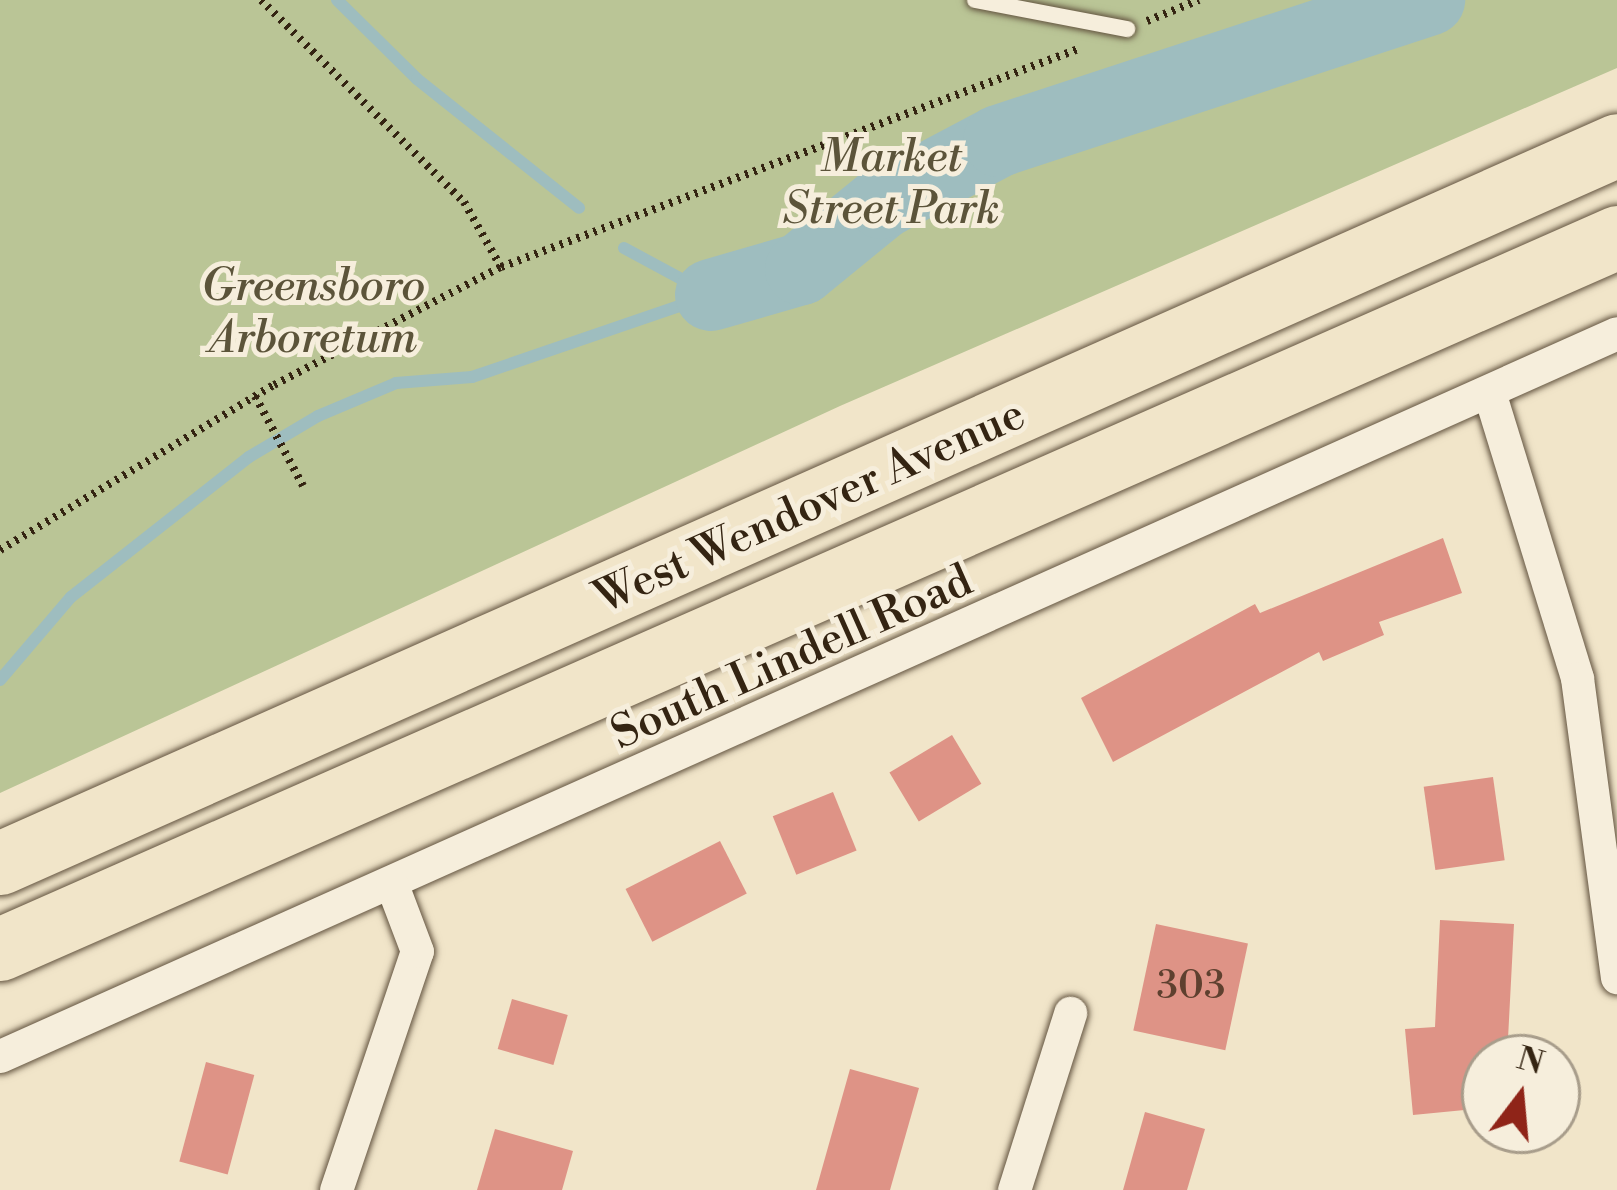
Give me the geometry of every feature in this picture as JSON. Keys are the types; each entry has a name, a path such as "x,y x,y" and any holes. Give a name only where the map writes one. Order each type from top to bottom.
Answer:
{"highway":[{"name":"West Wendover Avenue","path":"0,863 1617,145"},
{"name":"West Wendover Avenue","path":"0,949 1617,237"}],"street":[{"name":"South Lindell Road","path":"0,1057 1490,395 1617,333"},
{"path":"1490,395 1577,678 1614,888 1617,977"},
{"path":"336,1190 416,951 392,885"},
{"path":"1014,1190 1070,1013"}],"lane":[{"path":"976,0 1127,29"}],"path":[{"path":"261,0 464,202 501,267"},
{"path":"0,550 256,396 501,267 1198,0"},
{"path":"256,396 303,486"}],"green space":[{"name":"Greensboro Arboretum","path":"0,0 1617,0 1617,68 840,406 0,793"}],"building":[{"path":"1443,538 1462,593 1379,622 1384,635 1323,661 1319,652 1113,762 1081,698 1255,604 1260,613"},
{"path":"952,735 981,784 919,821 889,773"},
{"path":"1493,777 1505,860 1435,870 1424,787"},
{"path":"833,792 857,850 796,875 773,816"},
{"path":"720,841 747,894 652,942 626,889"},
{"path":"1440,920 1514,924 1508,1034 1461,1034 1461,1110 1413,1115 1405,1029 1435,1027"},
{"path":"1156,924 1248,944 1225,1050 1133,1031"},
{"path":"512,999 568,1015 553,1065 498,1049"},
{"path":"206,1062 254,1075 228,1174 179,1161"},
{"path":"850,1069 919,1088 890,1190 816,1190"},
{"path":"1145,1112 1205,1129 1187,1190 1123,1190"},
{"path":"495,1129 573,1151 562,1190 477,1190"}],"waterway":[{"path":"337,0 417,79 579,208"},
{"path":"711,295 801,269 882,203 999,141 1429,0"},
{"path":"624,248 711,295"},
{"path":"0,680 71,597 249,457 318,416 396,383 472,377 711,295"}],"park label":[{"name":"Market Street Park","path":"891,184"}]}
